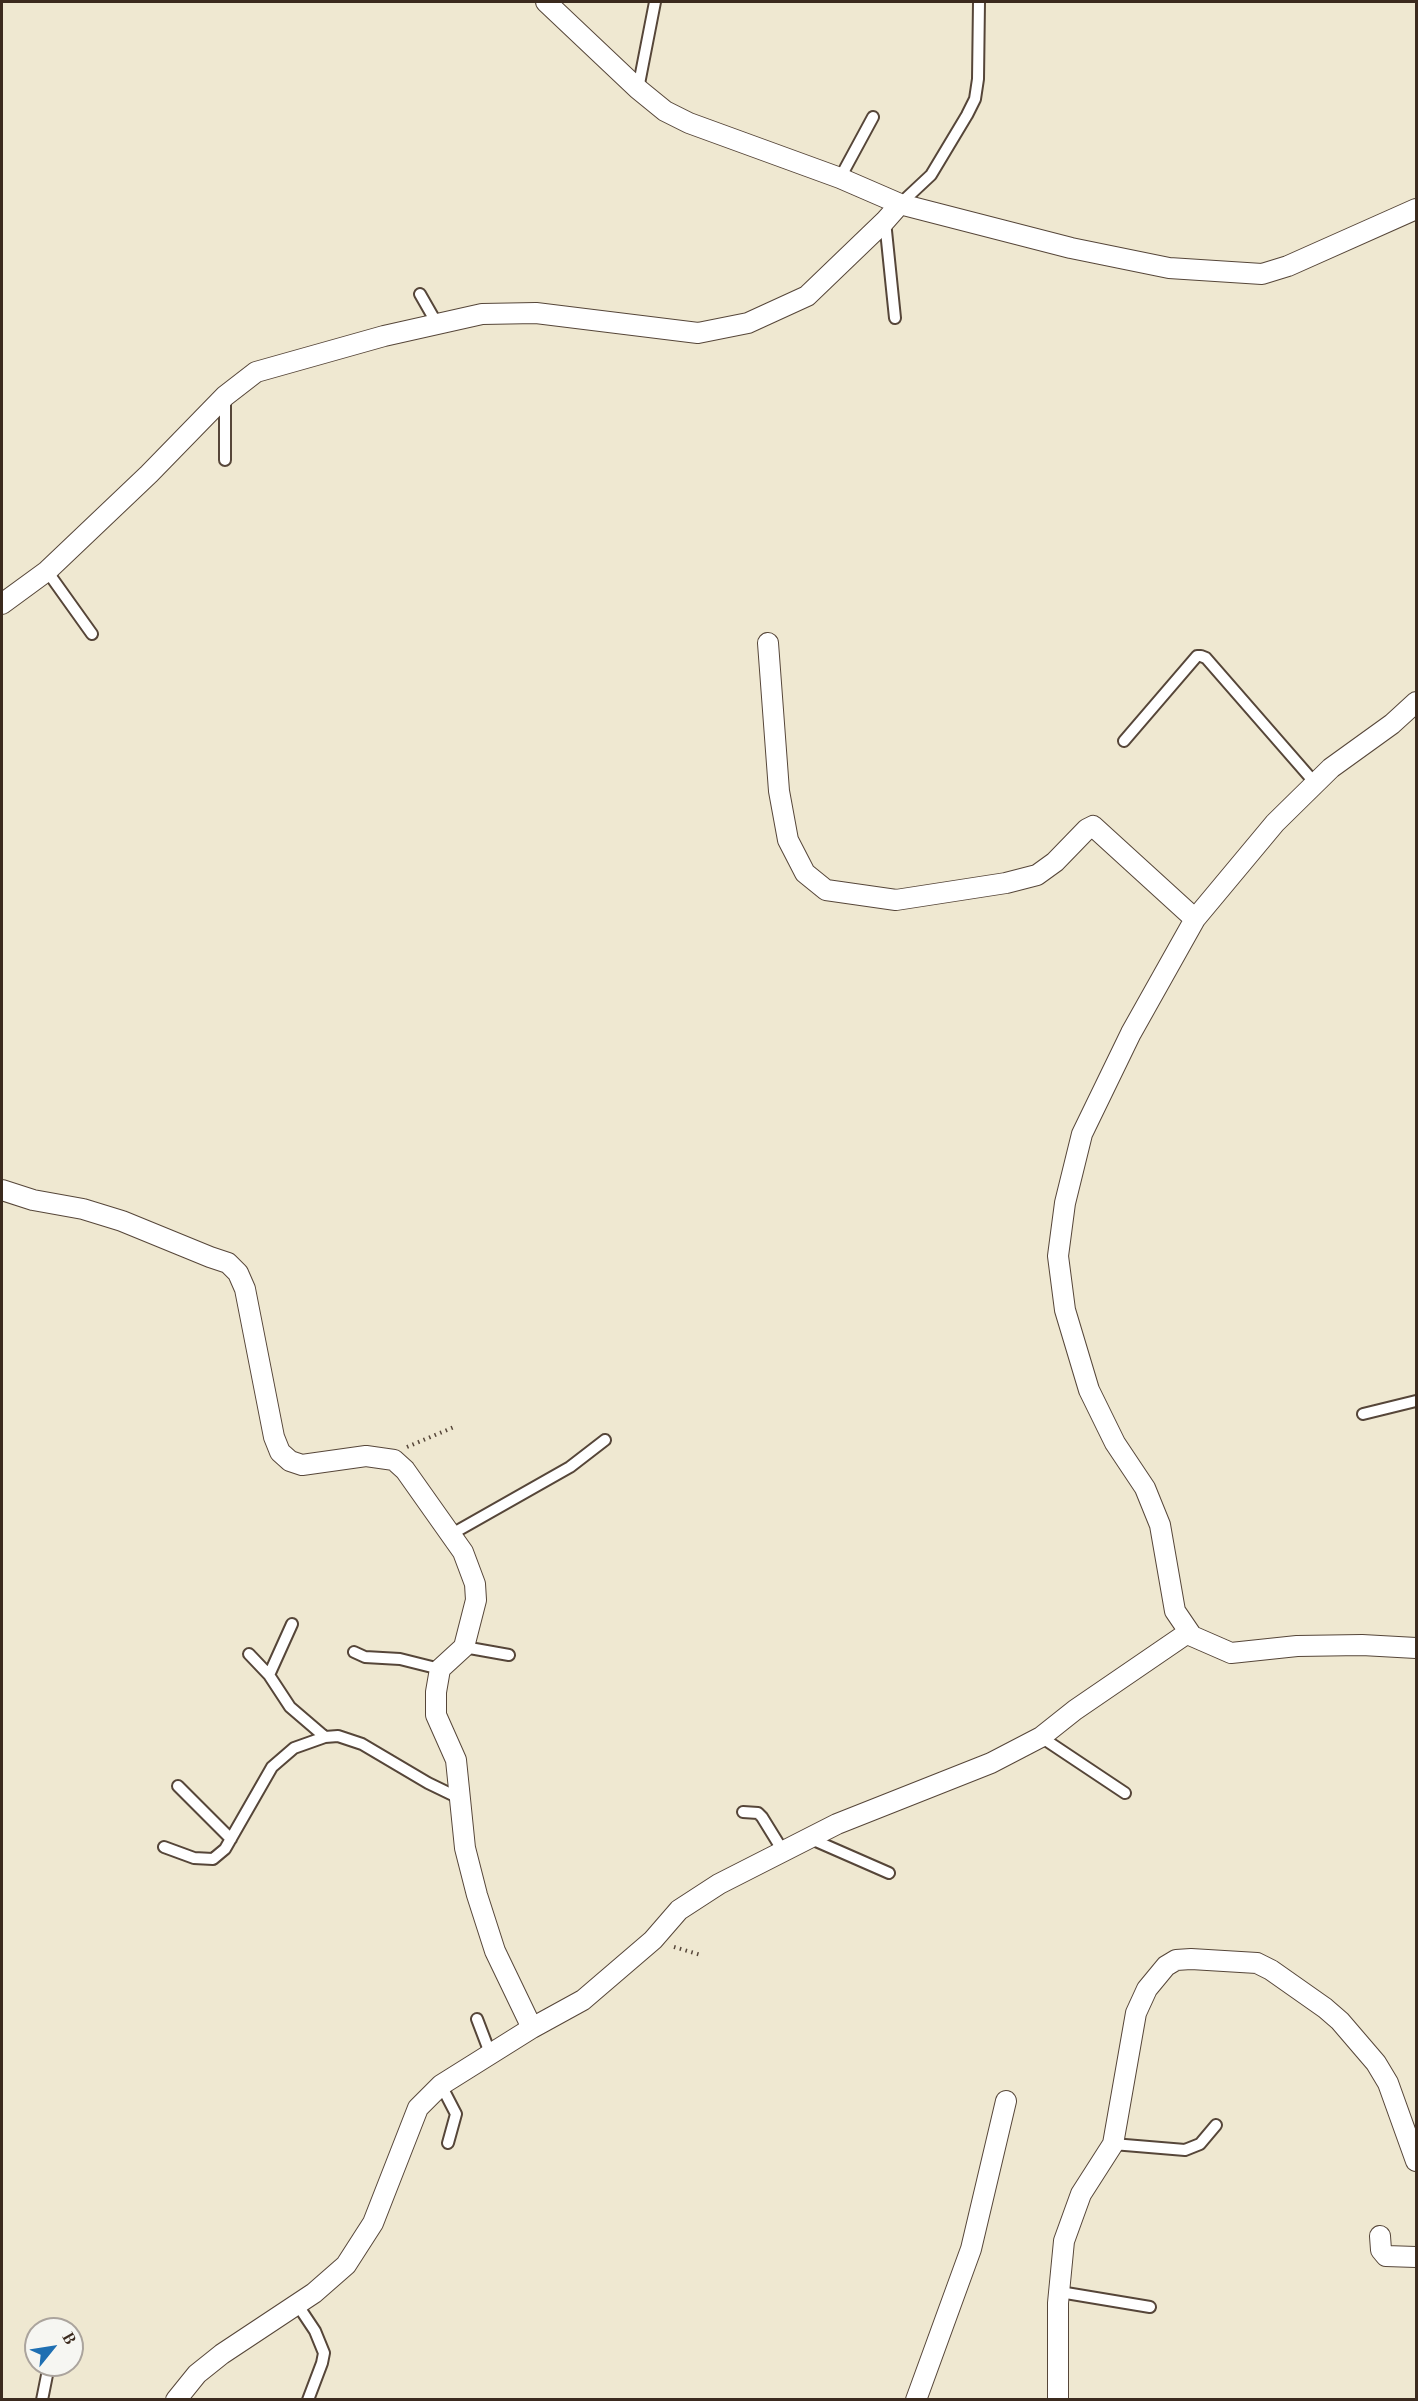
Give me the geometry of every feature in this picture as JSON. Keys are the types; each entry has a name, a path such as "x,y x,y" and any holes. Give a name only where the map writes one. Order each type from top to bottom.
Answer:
{"street":[{"path":"546,2 638,89 665,111 689,123 840,178 900,204 1071,248 1169,268 1262,274 1288,266 1416,209"},
{"path":"2,604 47,571 149,474 225,396 256,372 320,352 436,322 482,314 536,313 698,333 748,323 807,296 900,204"},
{"path":"768,643 779,791 788,840 805,873 826,890 896,900 1006,883 1037,875 1055,862 1087,829 1093,826 1194,919"},
{"path":"1416,702 1392,724 1330,768 1275,823 1194,919 1131,1033 1082,1134 1065,1203 1058,1256 1065,1310 1089,1390 1115,1443 1149,1497 1160,1525 1175,1611 1192,1636 1231,1653 1297,1646 1362,1645 1416,1648"},
{"path":"2,1190 33,1200 83,1209 123,1221 228,1263 238,1273 245,1288 274,1437 280,1452 290,1461 302,1465 366,1456 394,1460 405,1470 463,1552 475,1584 476,1600 464,1647 440,1669 436,1692 436,1715 456,1760 465,1848 477,1895 495,1951 532,2028"},
{"path":"176,2400 197,2374 222,2354 297,2304 346,2265 373,2223 418,2109 441,2085 490,2053 583,2000 653,1940 680,1910 719,1884 837,1824 991,1763 1041,1737 1075,1710 1189,1632"},
{"path":"1058,2400 1060,2292 1064,2241 1081,2194 1113,2144 1136,2013 1147,1989 1166,1966 1176,1960 1257,1963 1271,1970 1340,2020 1376,2063 1388,2083 1416,2161"},
{"path":"916,2400 971,2249 1006,2101"},
{"path":"1380,2236 1381,2250 1386,2256 1416,2257"}],"lane":[{"path":"638,89 655,2"},
{"path":"900,204 932,175 975,99 978,79 979,2"},
{"path":"840,178 873,117"},
{"path":"885,221 895,318"},
{"path":"420,294 436,322"},
{"path":"225,396 225,460"},
{"path":"47,571 92,634"},
{"path":"1124,741 1197,656 1201,656 1206,658 1315,783"},
{"path":"1363,1414 1416,1401"},
{"path":"450,1535 570,1467 604,1440"},
{"path":"270,1675 292,1624"},
{"path":"464,1647 509,1655"},
{"path":"354,1652 365,1657 400,1659 440,1669"},
{"path":"249,1654 270,1675 290,1707 325,1737"},
{"path":"164,1846 194,1858 213,1859 225,1849 272,1767 294,1748 325,1737 338,1736 362,1744 428,1783 459,1798"},
{"path":"1041,1737 1125,1793"},
{"path":"178,1786 231,1839"},
{"path":"743,1812 758,1813 783,1851"},
{"path":"809,1838 889,1873"},
{"path":"477,2019 490,2053"},
{"path":"441,2085 456,2114 448,2143"},
{"path":"1113,2144 1185,2150 1200,2144 1216,2125"},
{"path":"1060,2292 1150,2307"},
{"path":"297,2304 315,2331 324,2353 308,2400"},
{"path":"42,2400 47,2377"}],"path":[{"path":"394,1460 408,1446 454,1427"},
{"path":"653,1940 701,1955"}]}
